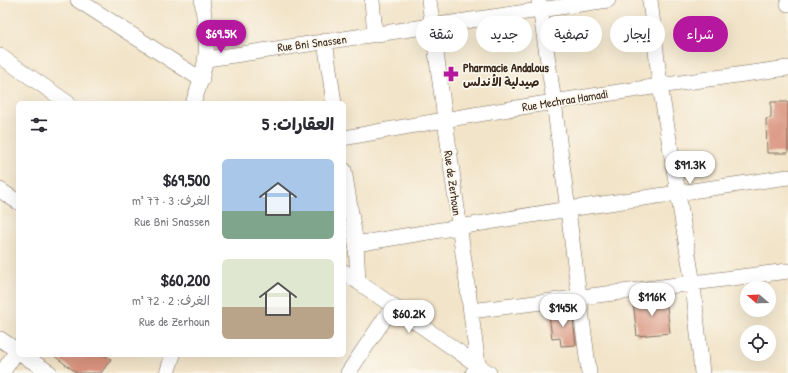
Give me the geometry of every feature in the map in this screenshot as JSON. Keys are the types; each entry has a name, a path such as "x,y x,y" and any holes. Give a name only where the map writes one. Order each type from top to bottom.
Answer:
{"street":[{"path":"78,0 202,80"},
{"path":"194,101 202,80 207,58 207,40 202,0"},
{"path":"372,0 375,34"},
{"name":"Rue de Zerhoun","path":"429,0 431,16"},
{"name":"Rue Bni Snassen","path":"468,20 540,5 608,0"},
{"path":"650,0 660,85 693,284 702,373"},
{"path":"540,5 580,296 589,373"},
{"name":"Rue Bni Snassen","path":"207,58 416,29"},
{"path":"325,41 334,101"},
{"name":"Rue de Zerhoun","path":"436,52 459,227 480,370"},
{"path":"0,56 65,101"},
{"name":"Rue Mechraa Hamadi","path":"346,138 445,119 660,85 788,68"},
{"path":"356,244 568,209 788,177"},
{"path":"346,182 356,244 358,282"},
{"path":"0,190 16,201"},
{"path":"471,312 580,296 693,284 788,271"},
{"path":"346,273 480,370"},
{"path":"348,373 393,306"},
{"path":"0,339 16,349"},
{"path":"2,373 16,355"},
{"path":"27,357 50,373"},
{"path":"168,373 172,357"}],"building":[{"path":"771,102 788,102 788,153 767,153 766,119 771,118"},
{"path":"666,298 670,333 637,336 633,301"},
{"path":"572,311 576,345 561,346 560,338 552,339 549,314"},
{"path":"56,357 107,357 111,359 101,373 77,373"}],"place":[{"name":"Pharmacie Andalous صيدلية الأندلس","path":"451,74"}]}
